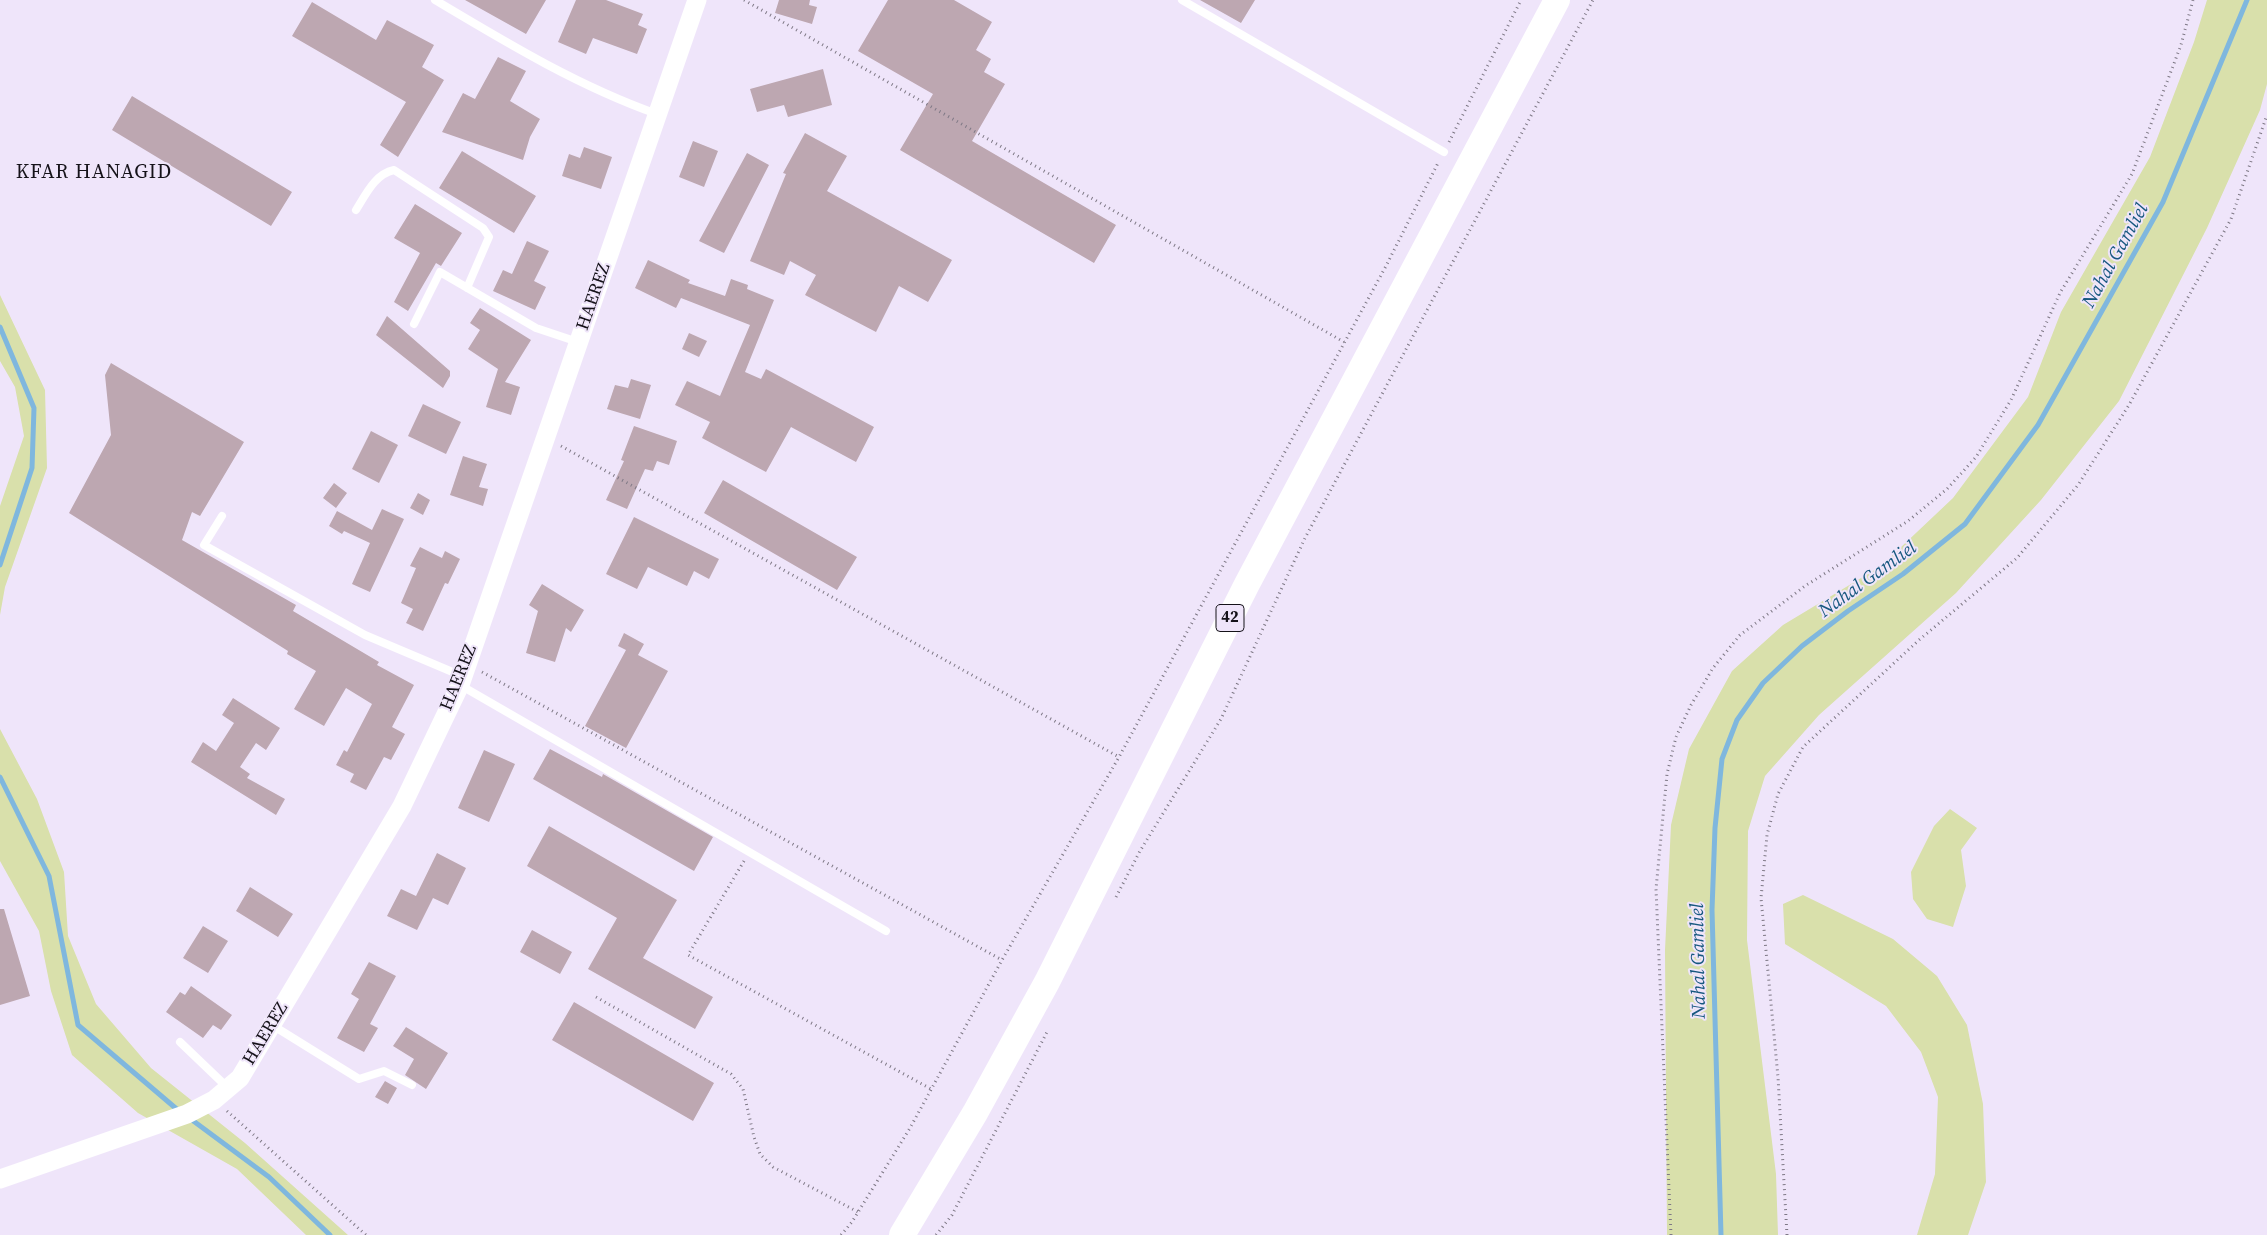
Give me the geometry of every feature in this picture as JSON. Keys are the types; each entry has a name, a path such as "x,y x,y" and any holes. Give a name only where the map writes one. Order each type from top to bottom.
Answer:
{"highway":[{"name":"42","path":"902,1235 975,1113 1047,982 1247,584 1557,0"}],"street":[{"name":"HAEREZ","path":"0,1179 167,1122 196,1109 221,1094 240,1078 402,806 463,675 697,0"}],"lane":[{"path":"435,0 554,70 626,103 657,114"},
{"path":"1182,0 1444,152"},
{"path":"356,210 376,180 386,171 394,170 483,228 489,237 467,288"},
{"path":"414,324 440,272 536,328 578,342"},
{"path":"222,516 204,545 365,635 463,675 749,852 886,931"},
{"path":"272,1024 359,1079 384,1071 412,1085"},
{"path":"180,1042 221,1094"}],"path":[{"path":"744,0 1344,342"},
{"path":"841,1235 858,1212 910,1128 1002,960 1119,758 1344,342 1521,0"},
{"path":"1112,904 1140,851 1220,719 1305,538 1593,0"},
{"path":"1671,1235 1656,889 1667,774 1676,737 1691,705 1713,668 1740,635 1805,586 1908,521 1947,489 1976,457 2011,400 2060,293 2132,174 2181,45 2192,0"},
{"path":"1788,1235 1778,1077 1761,898 1767,835 1778,794 1803,747 1919,640 2017,558 2078,485 2129,405 2231,219 2267,115"},
{"path":"545,437 1119,758"},
{"path":"463,675 1002,960"},
{"path":"749,852 688,954 931,1089"},
{"path":"596,997 731,1074 743,1089 754,1137 760,1154 773,1167 858,1212"},
{"path":"936,1235 952,1215 1048,1028"},
{"path":"221,1094 366,1235"}],"green space":[{"path":"2207,0 2267,0 2267,84 2260,110 2207,228 2119,401 2041,500 1956,593 1819,715 1765,776 1748,831 1747,940 1776,1174 1778,1235 1667,1235 1665,950 1671,825 1689,749 1732,671 1783,625 1881,566 1953,498 2028,397 2061,312 2150,157 2194,42"},
{"path":"0,295 45,390 47,468 5,587 0,615 0,506 24,436 15,387 0,361"},
{"path":"0,729 37,799 64,872 68,936 96,1004 151,1068 245,1143 348,1235 306,1235 237,1169 138,1113 72,1055 51,991 39,931 0,861"},
{"path":"1950,809 1977,828 1961,850 1966,886 1953,927 1927,919 1913,899 1911,872 1934,826"},
{"path":"1803,895 1893,939 1937,976 1967,1025 1983,1104 1986,1182 1968,1235 1917,1235 1935,1174 1938,1097 1921,1052 1886,1006 1785,944 1783,904"}],"building":[{"path":"465,0 546,0 526,34"},
{"path":"576,0 606,0 643,14 638,25 647,29 637,54 593,38 586,54 558,42"},
{"path":"779,0 810,0 809,5 817,7 812,24 775,13"},
{"path":"888,0 954,0 992,22 976,50 991,59 984,72 1005,84 972,141 1116,225 1094,263 900,150 933,94 858,51"},
{"path":"1200,0 1255,0 1241,23"},
{"path":"312,2 376,40 387,20 434,45 422,67 444,80 398,157 380,145 406,102 292,36"},
{"path":"498,57 526,71 510,101 540,119 530,137 523,160 442,132 463,93 475,99"},
{"path":"823,69 832,105 788,117 784,105 757,112 750,89"},
{"path":"132,96 292,192 271,226 112,130"},
{"path":"805,133 847,156 827,191 952,260 928,302 899,286 876,332 805,295 816,275 790,261 784,275 750,261 786,174 783,173"},
{"path":"693,141 718,151 704,187 679,177"},
{"path":"584,147 612,157 601,189 562,176 569,154 580,158"},
{"path":"462,151 536,196 514,233 439,188"},
{"path":"747,153 769,165 724,253 699,241"},
{"path":"415,204 462,233 441,266 436,263 408,311 394,302 420,253 394,238"},
{"path":"527,241 549,251 534,281 546,287 535,310 493,291 503,270 512,274"},
{"path":"648,260 690,280 688,283 725,296 731,279 748,285 747,289 774,300 745,372 761,379 766,369 874,427 856,462 791,427 766,472 702,438 710,422 675,405 687,381 720,396 750,325 681,298 676,308 635,288"},
{"path":"480,308 531,340 505,382 520,387 511,415 486,407 498,369 468,349 480,330 470,323"},
{"path":"387,316 450,371 450,376 443,388 376,335"},
{"path":"689,333 707,341 699,357 682,349"},
{"path":"111,363 244,442 200,516 192,512 182,540 296,605 293,611 379,662 377,665 414,685 392,727 405,734 391,760 384,757 366,790 350,782 354,774 336,765 344,750 347,752 372,704 346,688 324,726 294,709 316,671 287,654 288,651 69,513 111,435 105,375"},
{"path":"631,379 651,385 640,419 607,409 615,385 628,388"},
{"path":"423,404 461,422 446,454 408,436"},
{"path":"634,426 677,441 669,465 657,461 653,471 645,469 627,509 606,500 624,461 621,460"},
{"path":"371,431 398,445 379,483 352,469"},
{"path":"463,456 487,464 479,487 488,489 483,506 450,495"},
{"path":"723,480 857,557 837,590 704,513"},
{"path":"334,483 347,493 336,508 323,498"},
{"path":"418,493 430,500 423,515 410,508"},
{"path":"382,509 404,519 370,592 352,584 370,543 344,531 342,534 329,526 337,511 372,530"},
{"path":"634,517 719,559 709,579 694,571 687,586 648,567 637,589 606,574"},
{"path":"420,547 442,558 445,551 460,559 448,584 445,583 423,631 406,623 413,609 401,603 416,568 410,566"},
{"path":"542,584 584,610 571,632 566,628 555,662 526,653 538,611 529,605"},
{"path":"624,633 644,644 638,655 668,671 626,748 585,726 626,650 618,646"},
{"path":"233,698 280,728 266,750 256,743 240,767 250,774 247,778 285,799 276,815 191,762 203,742 216,751 234,723 222,715"},
{"path":"550,749 602,777 603,774 713,837 694,871 533,779"},
{"path":"484,750 515,764 489,822 458,808"},
{"path":"549,826 677,900 643,958 713,997 695,1029 588,969 617,918 527,866"},
{"path":"437,853 466,868 448,905 433,898 417,930 387,916 401,889 416,896"},
{"path":"250,887 293,914 278,937 236,911"},
{"path":"0,909 4,909 30,996 0,1005"},
{"path":"203,926 228,941 208,973 183,958"},
{"path":"532,930 572,952 560,974 520,952"},
{"path":"369,962 396,976 370,1024 378,1028 364,1052 337,1038 359,999 351,994"},
{"path":"191,986 232,1015 221,1030 213,1025 203,1038 166,1012 180,992 185,995"},
{"path":"574,1002 714,1083 693,1121 552,1040"},
{"path":"406,1027 448,1053 426,1089 405,1075 414,1059 393,1046"},
{"path":"385,1081 397,1088 388,1104 375,1097"}],"waterway":[{"name":"Nahal Gamliel","path":"1721,1235 1712,910 1715,828 1722,759 1737,720 1763,683 1802,646 1848,611 1903,574 1965,524 2038,425 2163,202 2247,0"},
{"path":"0,327 34,408 32,468 0,565"},
{"path":"0,777 49,876 78,1025 179,1111"},
{"path":"188,1117 269,1177 330,1235"}],"district":[{"name":"KFAR HANAGID","path":"94,173"}]}
